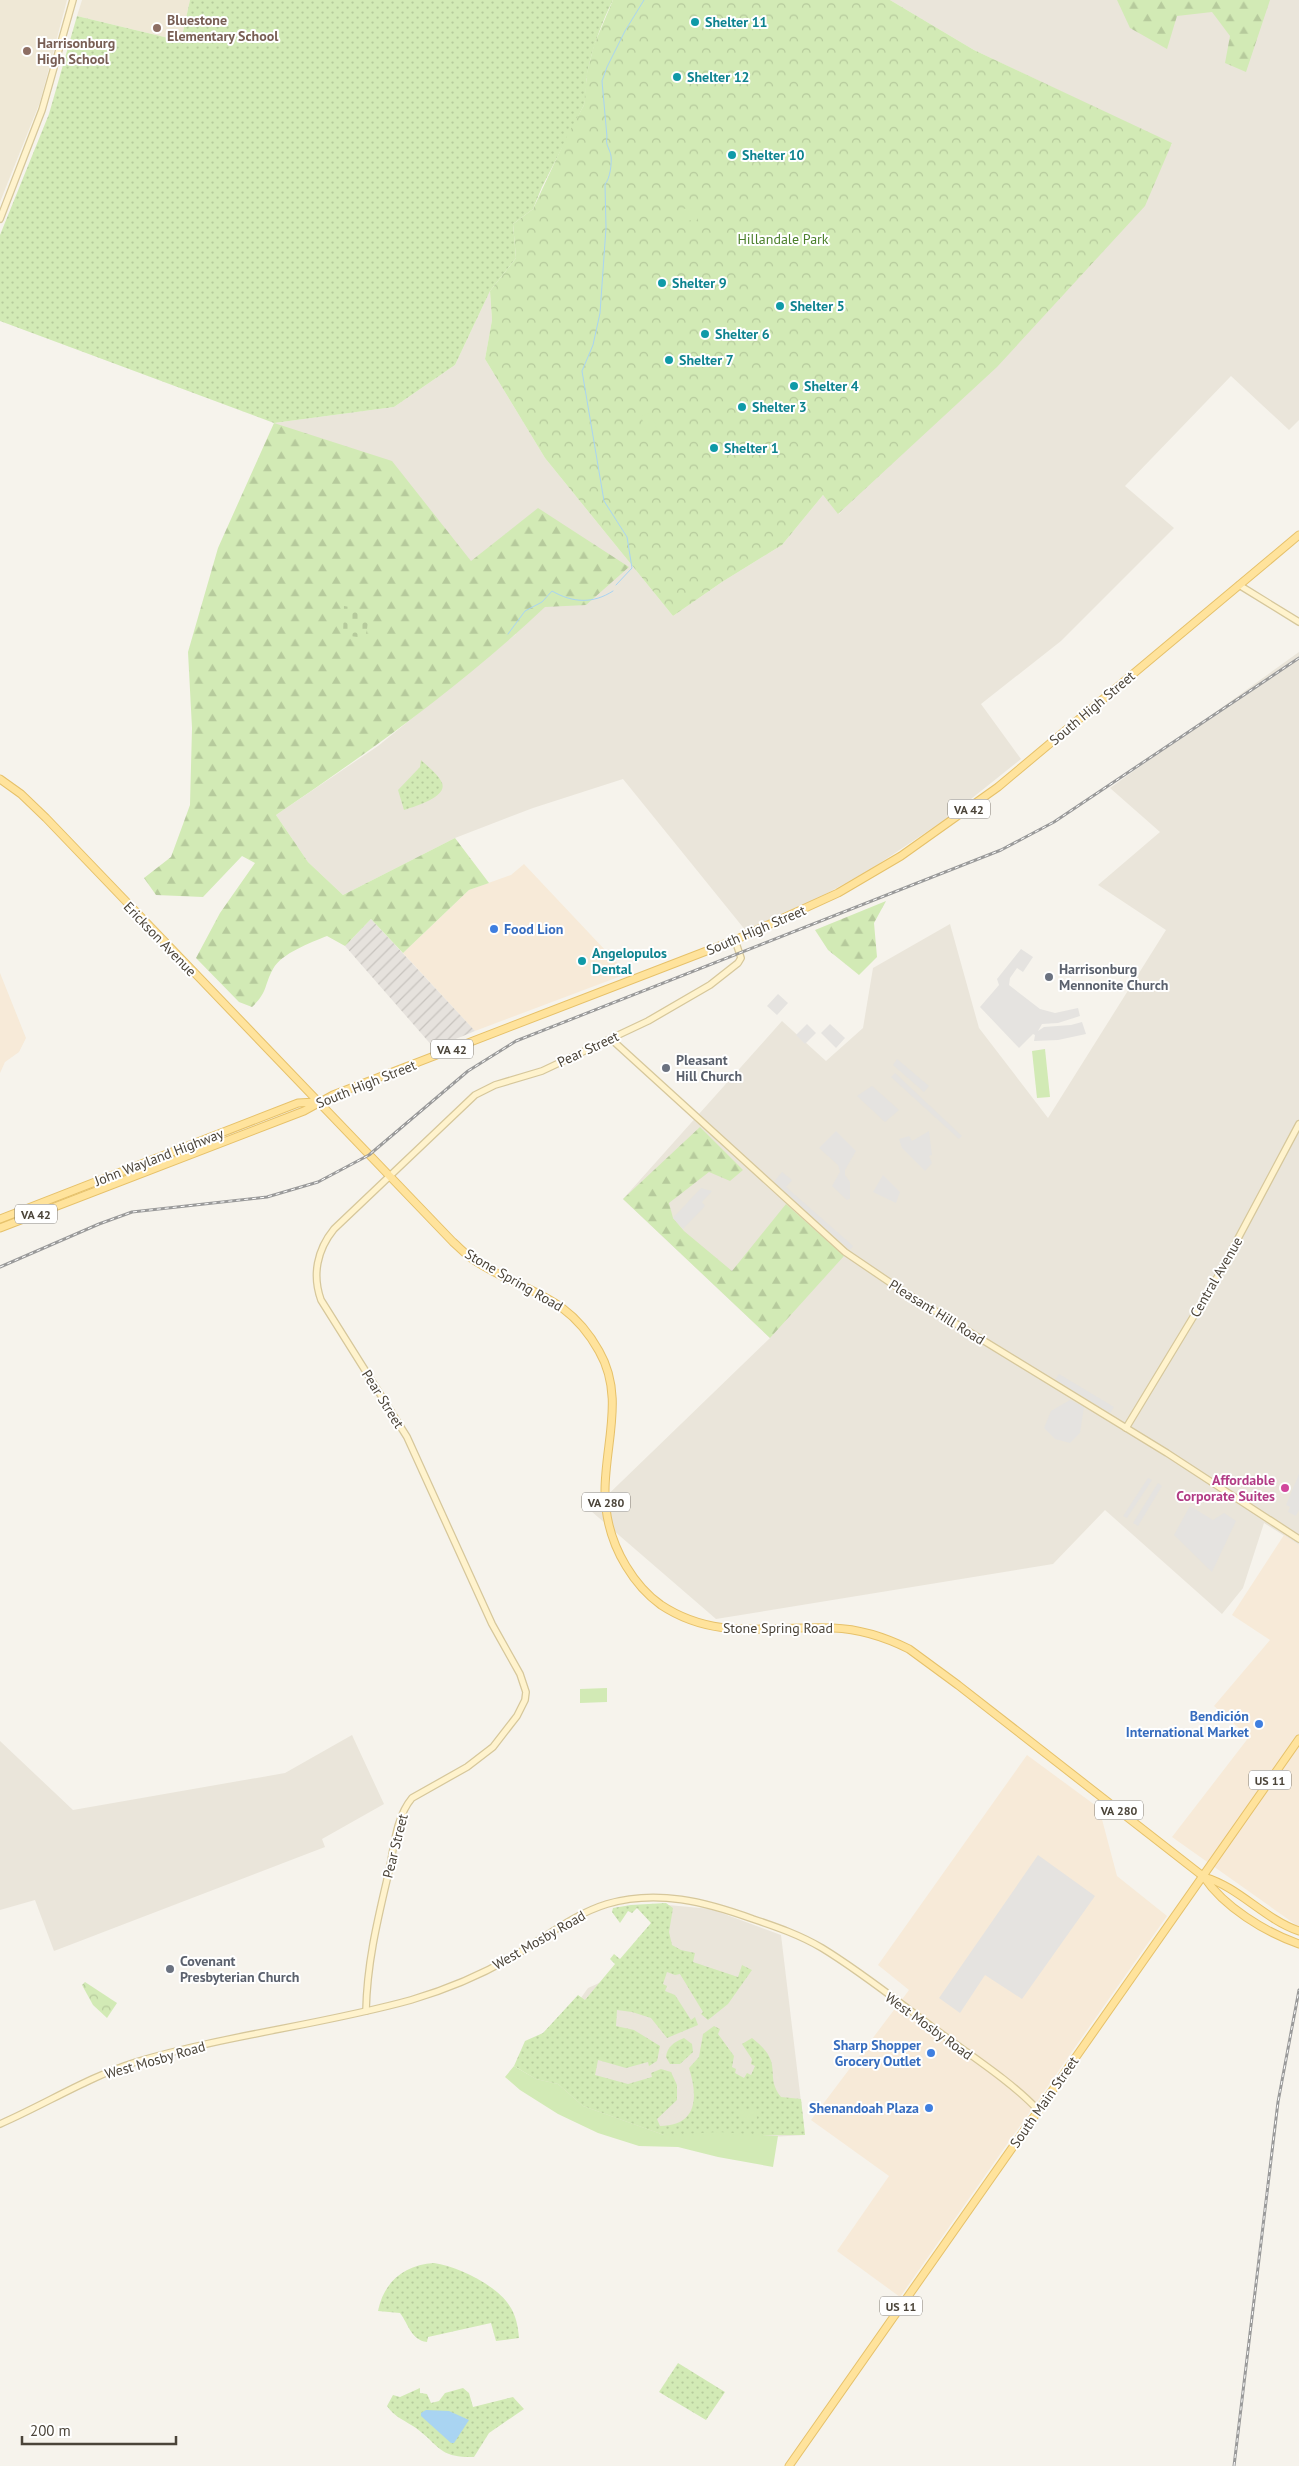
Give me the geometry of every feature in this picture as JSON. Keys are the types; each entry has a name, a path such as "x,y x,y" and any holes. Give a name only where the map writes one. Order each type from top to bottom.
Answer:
{"main road":[{"name":"South High Street","path":"130,1178 304,1111 319,1101 735,940 838,893 941,830 998,787 1299,535"},
{"name":"Erickson Avenue","path":"0,779 21,794 46,818 319,1101"},
{"name":"Stone Spring Road","path":"319,1101 389,1176 474,1260 549,1297 574,1316 588,1334 606,1367 613,1395 613,1424 605,1490 607,1519 619,1554 630,1572 640,1586 660,1604 686,1620 712,1627 743,1630 833,1628 868,1633 896,1643 921,1656 1204,1877 1212,1889 1243,1913 1286,1939 1299,1944"},
{"name":"John Wayland Highway","path":"0,1219 298,1103 319,1101"},
{"name":"John Wayland Highway","path":"0,1228 130,1178"},
{"name":"South Main Street","path":"790,2466 1299,1739"},
{"name":"Stone Spring Road","path":"1204,1877 1219,1881 1273,1919 1299,1932"}],"street":[{"path":"0,219 42,110 73,0"},
{"path":"1239,585 1299,622"},
{"name":"Pear Street","path":"366,2011 372,1948 404,1810 412,1798 467,1768 493,1747 517,1716 525,1700 526,1692 520,1674 492,1624 407,1437 327,1311 318,1293 316,1266 326,1239 389,1176 475,1095 495,1085 542,1070 611,1039 672,1007 732,970 740,958 735,940"},
{"name":"Pleasant Hill Road","path":"611,1039 845,1252 901,1290 1126,1428 1299,1539"},
{"name":"Central Avenue","path":"1126,1428 1218,1276 1299,1124"},
{"name":"West Mosby Road","path":"0,2124 93,2078 136,2062 276,2029 366,2011 414,1999 468,1980 504,1961 582,1914 603,1905 642,1898 694,1901 782,1929 823,1948 962,2049 1038,2110"}],"shaded area":[{"name":"Harrisonburg High School","path":"0,0 67,0 40,102 0,202"},
{"name":"Bluestone Elementary School","path":"82,0 190,0 181,41 77,16"},
{"path":"890,0 1299,0 1299,420 1289,430 1231,376 1125,486 1174,528 1061,641 981,704 1021,759 946,819 871,869 797,910 746,931 623,779 533,808 455,838 343,895 308,862 276,815 378,746 516,634 274,423 394,407 455,365 490,291 492,320 485,359 545,458 673,616 722,582 782,545 823,495 839,514 1172,144 974,50"},
{"path":"1299,652 1299,1545 1264,1523 1243,1588 1222,1614 1105,1510 1053,1564 716,1619 591,1511 770,1338 623,1199 782,1021 826,1061 863,1028 873,968 950,924 979,1028 1048,1118 1166,930 1098,885 1160,832 1110,788"},
{"path":"524,864 624,972 621,976 475,1031 403,953 469,890 511,875"},
{"path":"371,919 475,1031 434,1048 345,946"},
{"path":"1021,949 1033,957 1023,972 1017,968 1010,978 1009,985 1040,1009 1055,1013 1078,1008 1080,1016 1058,1023 1042,1024 1038,1031 1044,1027 1071,1025 1082,1022 1086,1034 1058,1040 1034,1041 1035,1035 1033,1034 1019,1048 980,1007 999,985 997,979"},
{"path":"0,973 26,1038 19,1052 5,1062 0,1073"},
{"path":"778,994 788,1003 777,1015 767,1006"},
{"path":"807,1024 816,1033 805,1044 796,1035"},
{"path":"830,1024 845,1038 836,1048 821,1033"},
{"path":"897,1059 929,1086 924,1092 893,1065"},
{"path":"895,1073 962,1136 959,1139 891,1077"},
{"path":"872,1086 899,1110 885,1122 857,1096"},
{"path":"836,1131 856,1151 845,1170 845,1175 850,1182 850,1199 847,1200 832,1186 840,1172 838,1165 819,1148"},
{"path":"929,1131 932,1155 929,1156 932,1163 925,1171 902,1148 899,1139 909,1136 912,1141"},
{"path":"782,1172 792,1180 786,1187 853,1246 850,1250 773,1183"},
{"path":"883,1175 900,1192 896,1203 873,1192"},
{"path":"701,1188 712,1191 702,1202 705,1206 683,1229 673,1218"},
{"path":"1059,1374 1114,1407 1110,1413 1055,1380"},
{"path":"1070,1400 1084,1407 1080,1433 1070,1443 1055,1439 1044,1428 1051,1411"},
{"path":"1299,1474 1299,1510 1296,1516 1288,1512 1290,1507 1286,1505"},
{"path":"1148,1478 1152,1480 1127,1518 1123,1516"},
{"path":"1158,1483 1162,1486 1138,1526 1133,1523"},
{"path":"1190,1506 1213,1520 1224,1513 1236,1521 1212,1572 1174,1535"},
{"path":"1284,1535 1299,1545 1299,1927 1172,1837 1249,1737 1214,1706 1270,1640 1232,1615"},
{"path":"352,1735 384,1804 322,1839 325,1847 54,1951 35,1900 0,1910 0,1741 73,1810 285,1773"},
{"path":"1027,1755 1099,1808 1117,1876 1167,1916 900,2297 837,2251 889,2176 811,2120 909,1990 878,1965"},
{"path":"1038,1855 1095,1896 1022,1999 985,1975 960,2013 939,1998"},
{"path":"668,1905 711,1909 781,1935 805,2135 638,2145 524,2078 588,1988 619,1974"}],"green space":[{"path":"190,0 613,0 592,52 587,74 584,105 542,187 533,209 513,224 516,258 490,291 455,365 394,407 274,423 0,321 0,235 49,114 77,16 181,41"},
{"name":"Hillandale Park","path":"613,0 890,0 974,50 1172,143 1145,206 997,367 838,514 823,495 782,545 722,582 673,616 545,458 485,359 492,320 490,291 516,258 513,224 533,209 568,134 584,105 587,73 594,45"},
{"path":"1117,0 1270,0 1246,72 1225,63 1230,36 1212,12 1177,16 1167,49 1130,28"},
{"path":"697,208 697,220 680,221 679,209"},
{"path":"651,413 657,429 647,433 641,416"},
{"path":"274,423 392,461 471,561 538,508 629,567 586,605 545,607 514,636 449,690 276,815 308,862 343,895 455,838 489,883 469,890 403,953 371,919 345,946 327,936 297,949 277,963 263,993 252,1007 239,1002 196,958 220,913 255,863 242,856 203,897 156,895 144,878 171,857 190,805 192,728 188,652 218,548"},
{"path":"344,606 371,611 365,638 343,635"},
{"path":"421,760 438,777 442,783 442,788 440,793 429,801 404,810 398,790 420,767"},
{"path":"886,901 874,923 877,957 859,975 828,950 815,930"},
{"path":"1045,1049 1050,1097 1037,1098 1032,1051"},
{"path":"700,1127 743,1170 730,1181 709,1172 669,1203 673,1218 684,1231 732,1271 786,1204 844,1256 770,1338 623,1199"},
{"path":"607,1688 607,1702 580,1703 580,1689"},
{"path":"666,1903 673,1908 669,1932 672,1945 681,1950 695,1953 693,1962 738,1977 742,1965 752,1970 728,2004 708,2020 701,2014 703,2012 680,1974 675,1975 667,1972 663,1984 667,1986 665,1991 675,1995 691,2020 695,2017 698,2025 667,2038 651,2018 617,2010 616,2026 634,2030 660,2046 657,2061 649,2066 648,2062 626,2068 598,2060 595,2075 628,2084 652,2077 651,2073 661,2069 671,2072 677,2085 677,2100 657,2119 660,2126 673,2125 682,2121 692,2107 694,2089 689,2068 699,2057 703,2034 714,2026 720,2029 718,2034 734,2056 732,2067 736,2069 735,2073 744,2078 747,2073 751,2075 755,2066 751,2064 752,2059 742,2044 752,2038 762,2047 771,2062 776,2089 781,2097 801,2099 805,2135 664,2135 583,2106 558,2084 536,2079 514,2066 525,2041 543,2033 578,1995 585,2000 615,1964 610,1959 614,1954 620,1959 651,1923 637,1908 632,1913 628,1911 620,1923 612,1912 613,1908"},
{"path":"85,1982 117,2003 107,2018 93,2005 82,1985"},
{"path":"684,2038 692,2044 693,2052 680,2064 670,2064 666,2057 668,2050"},
{"path":"514,2066 536,2079 558,2084 583,2106 664,2135 719,2132 778,2136 773,2167 718,2157 678,2147 639,2146 598,2133 558,2114 520,2090 505,2077"},
{"path":"756,2110 757,2120 740,2121 739,2111"},
{"path":"434,2263 464,2272 495,2290 509,2305 513,2313 519,2338 496,2341 491,2323 428,2337 427,2342 414,2335 400,2313 378,2311 385,2291 397,2276 414,2267"},
{"path":"678,2363 725,2392 706,2420 659,2392"},
{"path":"420,2388 420,2393 427,2394 431,2403 439,2401 445,2393 463,2388 469,2393 473,2407 513,2397 524,2409 489,2433 474,2457 462,2457 441,2450 416,2428 393,2413 387,2406 393,2395 400,2397"}],"water":[{"path":"426,2410 449,2411 469,2420 454,2443 451,2443 421,2416 421,2413"}],"waterway":[{"path":"616,585 632,568 627,537 604,501 582,371 593,345 600,313 606,228 605,184 611,163 607,142 602,81 625,31 644,0"},
{"path":"508,634 525,611 542,602 552,591 575,600 590,600 613,591"}],"railway":[{"path":"0,1267 99,1224 132,1212 267,1197 318,1182 369,1155 468,1071 516,1041 1001,850 1054,822 1299,658"},
{"path":"1234,2466 1278,2102 1299,1990"}],"place":[{"name":"Shelter 11","path":"695,22"},
{"name":"Bluestone Elementary School","path":"157,28"},
{"name":"Harrisonburg High School","path":"27,51"},
{"name":"Shelter 12","path":"677,77"},
{"name":"Shelter 10","path":"732,155"},
{"name":"Shelter 9","path":"662,283"},
{"name":"Shelter 5","path":"780,306"},
{"name":"Shelter 6","path":"705,334"},
{"name":"Shelter 7","path":"669,360"},
{"name":"Shelter 4","path":"794,386"},
{"name":"Shelter 3","path":"742,407"},
{"name":"Shelter 1","path":"714,448"},
{"name":"Food Lion","path":"494,929"},
{"name":"Angelopulos Dental","path":"582,961"},
{"name":"Harrisonburg Mennonite Church","path":"1049,977"},
{"name":"Pleasant Hill Church","path":"666,1068"},
{"name":"Affordable Corporate Suites","path":"1285,1488"},
{"name":"Bendición International Market","path":"1259,1724"},
{"name":"Covenant Presbyterian Church","path":"170,1969"},
{"name":"Sharp Shopper Grocery Outlet","path":"931,2053"},
{"name":"Shenandoah Plaza","path":"929,2108"}]}
